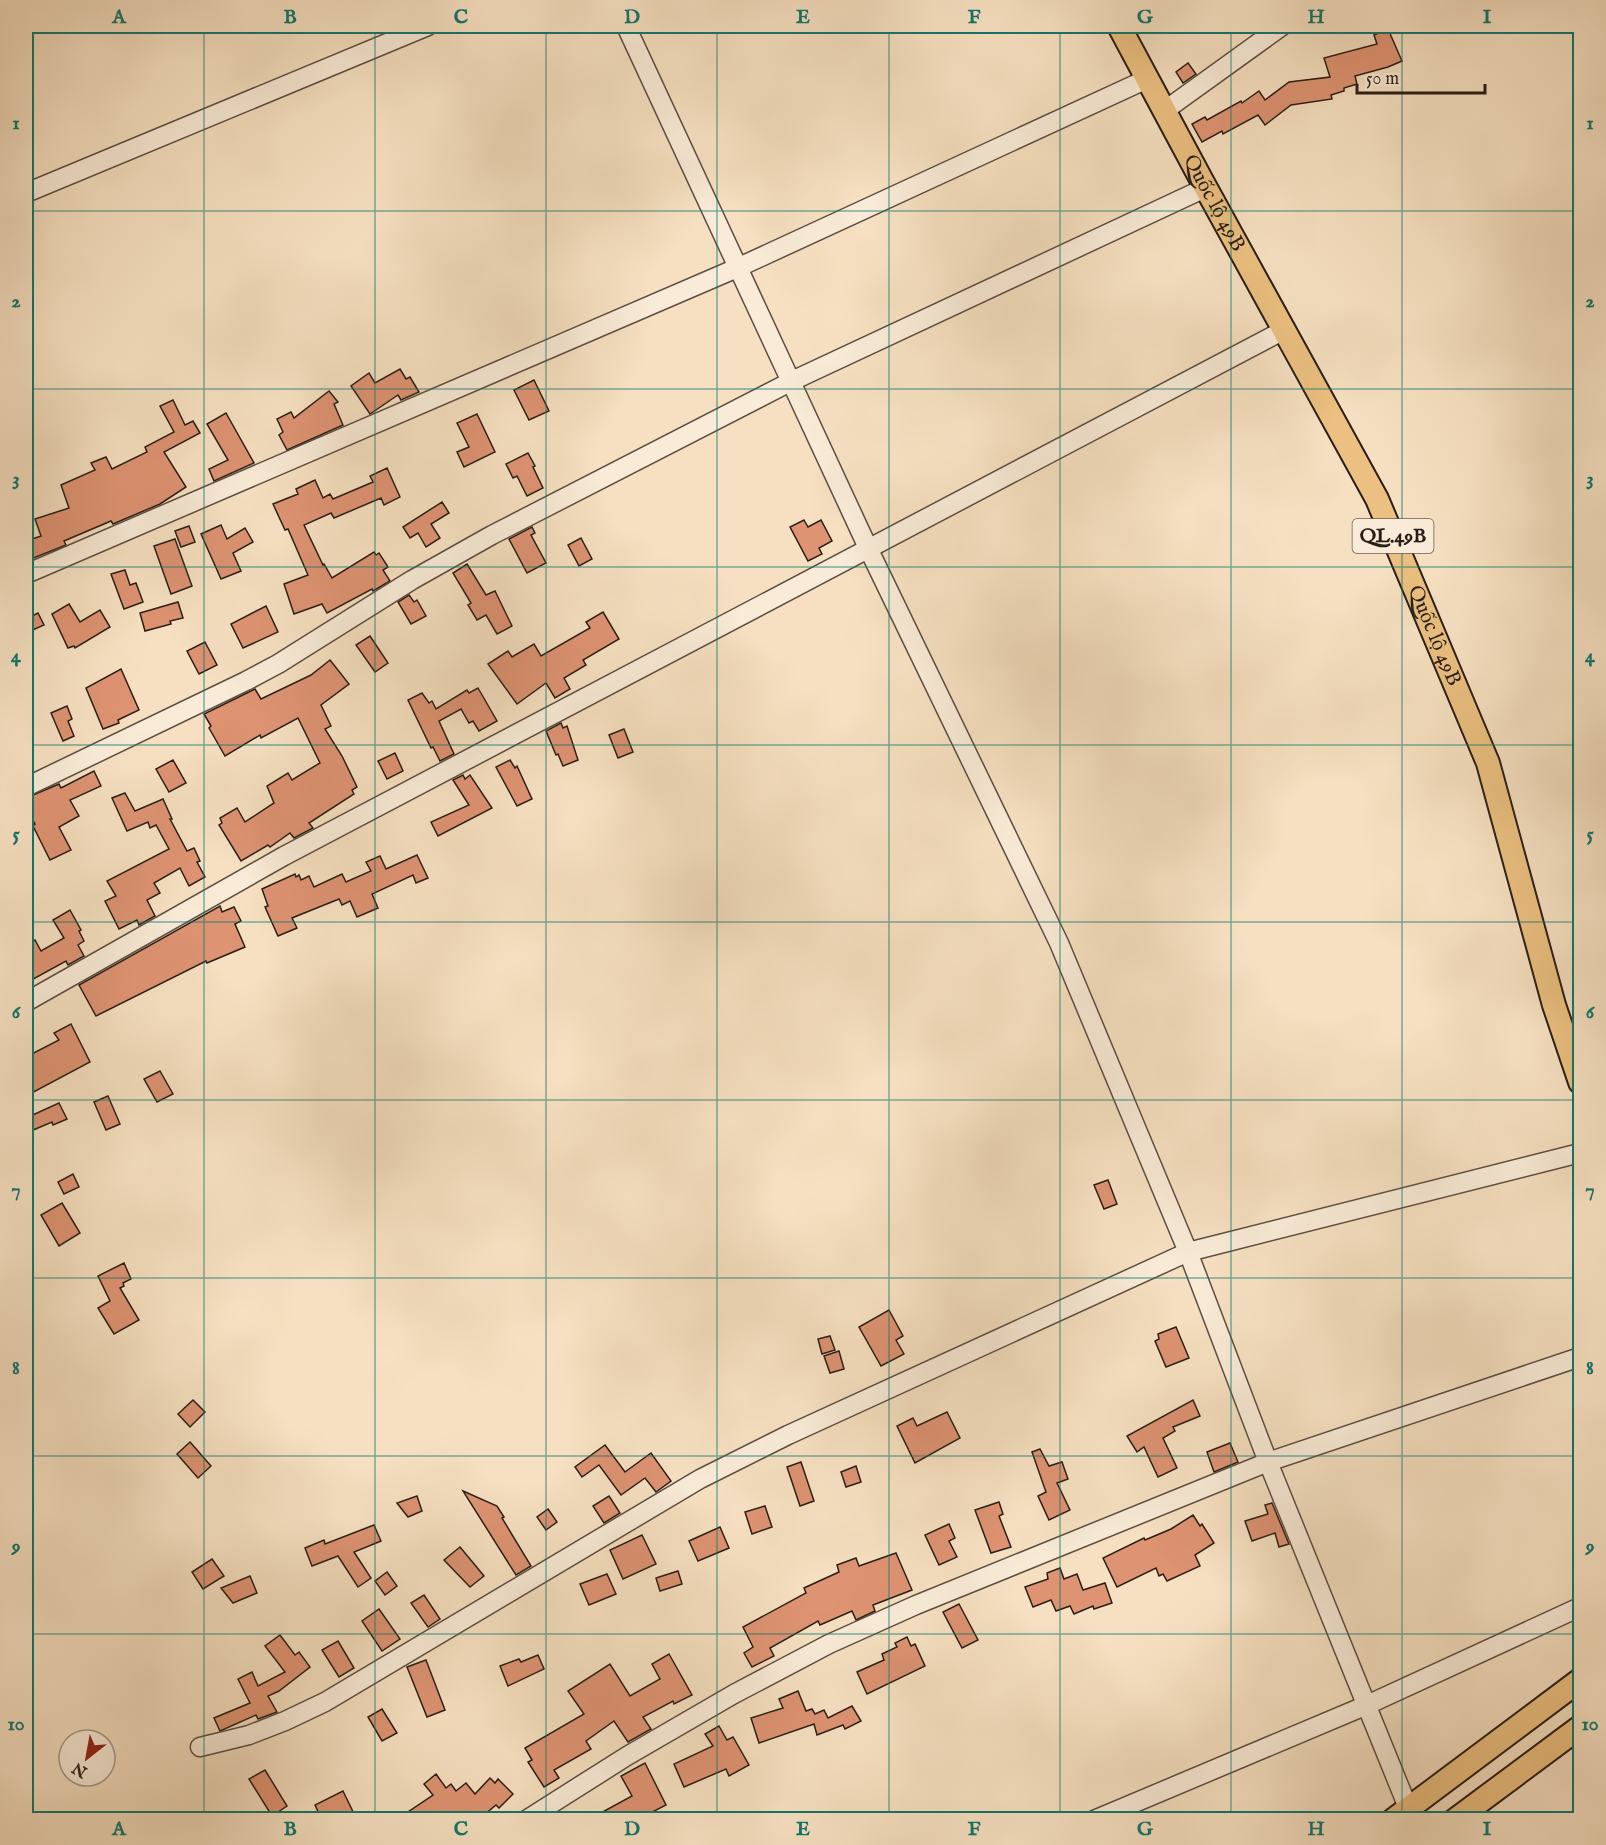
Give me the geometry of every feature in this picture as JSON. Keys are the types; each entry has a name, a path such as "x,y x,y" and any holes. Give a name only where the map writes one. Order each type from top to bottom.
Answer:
{"main road":[{"name":"Quốc lộ 49B","path":"1119,26 1377,500 1488,763 1554,1005 1581,1082"},
{"path":"1405,1816 1581,1680"},
{"path":"1455,1820 1581,1727"}],"street":[{"path":"26,193 428,26"},
{"path":"627,26 869,550 1059,943 1188,1252 1268,1462 1367,1705 1405,1816"},
{"path":"1164,111 1282,26"},
{"path":"26,574 738,268 1147,79"},
{"path":"26,787 246,681 278,664 412,580 492,535 792,381 1206,188"},
{"path":"26,1002 284,856 1284,330"},
{"path":"200,1747 249,1735 326,1702 700,1479 788,1435 1188,1252 1581,1153"},
{"path":"526,1820 690,1718 829,1644 977,1580 1268,1462 1581,1357"},
{"path":"1094,1820 1367,1705 1581,1606"}],"building":[{"path":"1388,29 1402,61 1355,76 1357,84 1331,95 1332,99 1291,105 1265,125 1258,115 1223,134 1222,131 1202,142 1192,124 1205,117 1207,120 1241,101 1242,103 1259,91 1265,100 1289,82 1330,77 1324,58 1377,44 1374,35"},
{"path":"1188,63 1196,74 1183,83 1176,72"},
{"path":"400,369 406,379 410,377 419,392 401,400 398,395 370,414 351,386 369,373 375,383"},
{"path":"534,380 549,411 529,420 514,390"},
{"path":"329,391 338,402 334,404 343,425 287,450 279,435 283,432 277,419 291,412 294,418"},
{"path":"173,400 185,425 193,421 200,433 164,452 186,487 160,504 113,524 111,521 64,541 66,545 26,561 26,541 41,536 35,519 69,508 61,485 95,470 91,463 106,457 112,469 147,452 145,447 174,432 160,406"},
{"path":"226,413 254,463 214,481 209,469 228,460 207,424"},
{"path":"477,414 495,452 464,467 457,452 469,447 457,423"},
{"path":"528,453 543,488 527,496 517,476 513,478 506,464"},
{"path":"387,468 400,497 384,505 381,498 334,518 331,513 304,525 323,565 332,578 374,552 376,555 379,553 388,567 383,570 390,581 327,613 322,604 294,614 284,584 308,575 288,529 285,530 273,504 298,494 296,489 315,480 323,498 330,494 333,499 373,482 370,476"},
{"path":"442,502 449,513 431,524 440,538 426,547 418,533 410,538 403,527"},
{"path":"804,520 808,527 821,520 832,541 819,548 822,554 808,561 790,527"},
{"path":"221,525 227,539 245,528 253,542 233,553 241,571 221,579 201,534"},
{"path":"189,526 195,542 181,547 175,531"},
{"path":"532,527 535,533 531,535 546,563 527,573 509,539"},
{"path":"581,538 592,559 579,566 568,545"},
{"path":"175,539 192,586 171,594 154,546"},
{"path":"467,564 486,595 495,591 512,626 497,634 486,615 477,620 468,605 471,603 453,573"},
{"path":"125,570 130,585 136,583 143,602 124,609 111,574"},
{"path":"409,595 414,602 417,600 426,616 411,624 398,602"},
{"path":"178,602 183,618 145,631 140,613"},
{"path":"69,604 80,622 100,610 110,627 75,648 74,646 68,648 52,614"},
{"path":"266,606 278,632 243,648 231,624"},
{"path":"603,612 619,639 583,660 586,665 564,678 570,689 555,698 546,683 517,704 488,664 508,651 512,657 534,644 541,656 590,628 586,622"},
{"path":"38,613 44,625 26,633 26,619"},
{"path":"370,636 388,663 375,672 356,645"},
{"path":"205,642 217,665 199,674 187,651"},
{"path":"330,660 349,684 321,705 331,726 325,729 342,756 357,787 352,790 354,794 309,823 313,828 294,838 290,833 270,847 268,845 241,861 219,825 222,823 220,818 237,808 245,822 274,803 267,786 288,773 292,780 320,763 298,718 261,738 260,735 225,756 204,714 255,689 261,699 311,675"},
{"path":"121,669 139,710 118,720 119,723 103,729 86,688"},
{"path":"478,688 497,721 479,731 473,721 469,723 461,709 439,721 454,754 440,761 433,747 431,748 408,700 422,693 429,703 432,701 436,709 467,690 469,693"},
{"path":"67,706 72,719 68,721 74,736 63,741 51,713"},
{"path":"561,723 563,728 567,726 578,760 563,766 546,731"},
{"path":"624,729 633,752 618,758 609,735"},
{"path":"395,753 403,771 387,779 378,761"},
{"path":"173,760 186,783 169,792 156,769"},
{"path":"510,760 515,768 517,766 532,799 517,806 496,767"},
{"path":"94,771 101,786 70,800 79,816 59,827 71,850 50,860 33,826 35,824 26,806 26,798 59,784 61,788"},
{"path":"463,775 465,779 470,775 492,808 438,836 431,822 469,805 453,780"},
{"path":"125,793 135,811 163,799 172,819 170,819 187,851 194,848 200,861 197,862 205,877 189,886 180,868 154,883 160,893 147,900 155,916 139,925 137,920 119,929 105,901 116,896 107,881 169,849 156,825 150,828 148,822 127,831 112,798"},
{"path":"417,855 428,878 416,883 413,875 372,894 378,908 357,917 350,901 342,905 339,899 292,918 297,928 278,936 265,907 268,906 262,889 295,874 296,877 299,875 301,880 309,876 314,887 342,874 346,882 371,871 366,862 380,856 386,869"},
{"path":"220,906 222,912 234,907 241,921 235,924 245,947 207,963 206,961 96,1016 79,985"},
{"path":"70,910 81,930 79,931 84,941 78,945 84,956 68,965 66,961 26,983 26,945 35,940 41,951 64,938 53,920"},
{"path":"71,1024 90,1062 26,1096 26,1057 59,1040 54,1033"},
{"path":"160,1071 173,1094 157,1102 144,1079"},
{"path":"108,1096 120,1124 106,1130 94,1102"},
{"path":"59,1103 67,1119 53,1125 52,1122 26,1133 26,1118"},
{"path":"73,1174 79,1187 64,1194 58,1182"},
{"path":"1108,1180 1117,1204 1104,1209 1094,1185"},
{"path":"62,1203 80,1233 59,1246 41,1215"},
{"path":"124,1263 131,1279 123,1283 124,1286 120,1288 139,1320 114,1334 98,1308 110,1301 98,1276"},
{"path":"889,1310 903,1336 896,1340 904,1354 881,1366 859,1327"},
{"path":"1176,1327 1189,1358 1166,1367 1155,1341 1159,1339 1158,1334"},
{"path":"830,1336 835,1350 822,1354 818,1339"},
{"path":"839,1351 844,1369 830,1373 824,1356"},
{"path":"193,1400 205,1412 190,1427 178,1414"},
{"path":"1193,1400 1200,1416 1173,1427 1175,1431 1163,1438 1177,1468 1158,1477 1144,1447 1137,1452 1127,1436"},
{"path":"947,1412 960,1438 915,1463 897,1426 913,1418 917,1426"},
{"path":"190,1442 211,1466 198,1478 177,1454"},
{"path":"1230,1443 1238,1462 1214,1472 1207,1452"},
{"path":"605,1445 625,1472 651,1453 671,1481 656,1492 645,1478 621,1495 599,1465 582,1477 575,1467"},
{"path":"1040,1449 1049,1466 1062,1462 1068,1479 1057,1483 1070,1510 1049,1520 1038,1496 1046,1492 1032,1452"},
{"path":"801,1462 814,1501 800,1506 787,1467"},
{"path":"856,1466 861,1482 846,1487 841,1472"},
{"path":"463,1491 497,1506 531,1566 516,1575"},
{"path":"417,1496 422,1511 408,1517 397,1503"},
{"path":"609,1496 620,1513 604,1523 593,1506"},
{"path":"999,1502 1003,1514 999,1516 1011,1547 991,1553 975,1510"},
{"path":"1272,1503 1289,1544 1279,1547 1275,1533 1252,1541 1245,1521 1268,1514 1265,1505"},
{"path":"765,1506 772,1527 752,1534 745,1512"},
{"path":"548,1509 557,1522 546,1530 537,1517"},
{"path":"1193,1515 1200,1526 1202,1524 1214,1543 1195,1555 1200,1566 1167,1581 1163,1574 1159,1576 1156,1568 1117,1587 1103,1558 1144,1538 1145,1540 1171,1529"},
{"path":"949,1524 955,1538 949,1541 957,1557 939,1565 925,1535"},
{"path":"374,1525 381,1541 354,1552 371,1578 358,1587 338,1556 312,1566 305,1548 324,1540 325,1544"},
{"path":"720,1527 729,1548 698,1561 689,1541"},
{"path":"642,1535 656,1564 623,1579 610,1550"},
{"path":"460,1547 484,1576 470,1587 444,1560"},
{"path":"896,1553 912,1590 873,1605 875,1611 856,1620 852,1611 820,1625 818,1621 770,1648 774,1656 752,1667 744,1653 753,1647 743,1627 806,1593 804,1588 839,1572 837,1565 856,1558 859,1566"},
{"path":"212,1559 224,1576 203,1589 192,1572"},
{"path":"1060,1568 1064,1579 1077,1574 1083,1590 1105,1583 1112,1603 1094,1609 1093,1606 1074,1614 1070,1606 1056,1611 1051,1600 1033,1607 1025,1587 1048,1579 1047,1573"},
{"path":"678,1571 682,1584 660,1591 656,1578"},
{"path":"387,1572 397,1586 385,1595 375,1581"},
{"path":"607,1574 616,1594 589,1605 580,1584"},
{"path":"250,1576 257,1593 233,1603 221,1588"},
{"path":"424,1595 440,1619 428,1627 411,1603"},
{"path":"959,1604 978,1640 962,1648 943,1612"},
{"path":"379,1609 400,1639 382,1651 362,1621"},
{"path":"280,1635 295,1655 299,1652 310,1667 279,1691 268,1696 277,1712 258,1719 256,1715 220,1731 214,1718 250,1703 238,1679 252,1672 258,1686 285,1672 265,1646"},
{"path":"907,1637 911,1646 915,1644 925,1666 867,1694 857,1672 884,1660 882,1654 897,1647 895,1643"},
{"path":"338,1641 354,1668 339,1677 322,1650"},
{"path":"669,1654 692,1695 674,1704 673,1701 643,1717 651,1729 628,1742 614,1721 586,1741 591,1749 554,1770 559,1778 544,1787 528,1762 532,1760 525,1748 584,1714 568,1691 610,1664 630,1696 660,1679 652,1664"},
{"path":"538,1655 544,1669 508,1686 500,1666 519,1659 521,1662"},
{"path":"426,1660 445,1710 427,1717 407,1667"},
{"path":"798,1691 806,1711 812,1709 815,1714 824,1710 828,1718 852,1706 861,1721 845,1729 843,1725 817,1735 814,1724 759,1743 751,1718 783,1708 779,1699"},
{"path":"382,1709 397,1733 382,1741 368,1717"},
{"path":"719,1726 727,1740 733,1737 749,1765 729,1776 726,1769 684,1787 674,1764 713,1746 705,1734"},
{"path":"645,1763 666,1805 637,1820 588,1820 632,1796 621,1776"},
{"path":"265,1770 287,1806 272,1816 249,1779"},
{"path":"436,1774 446,1788 451,1784 456,1791 466,1783 475,1794 490,1778 495,1783 498,1779 513,1794 499,1808 496,1805 478,1820 396,1820 433,1795 424,1784"},
{"path":"343,1791 357,1820 322,1820 315,1805"}]}
